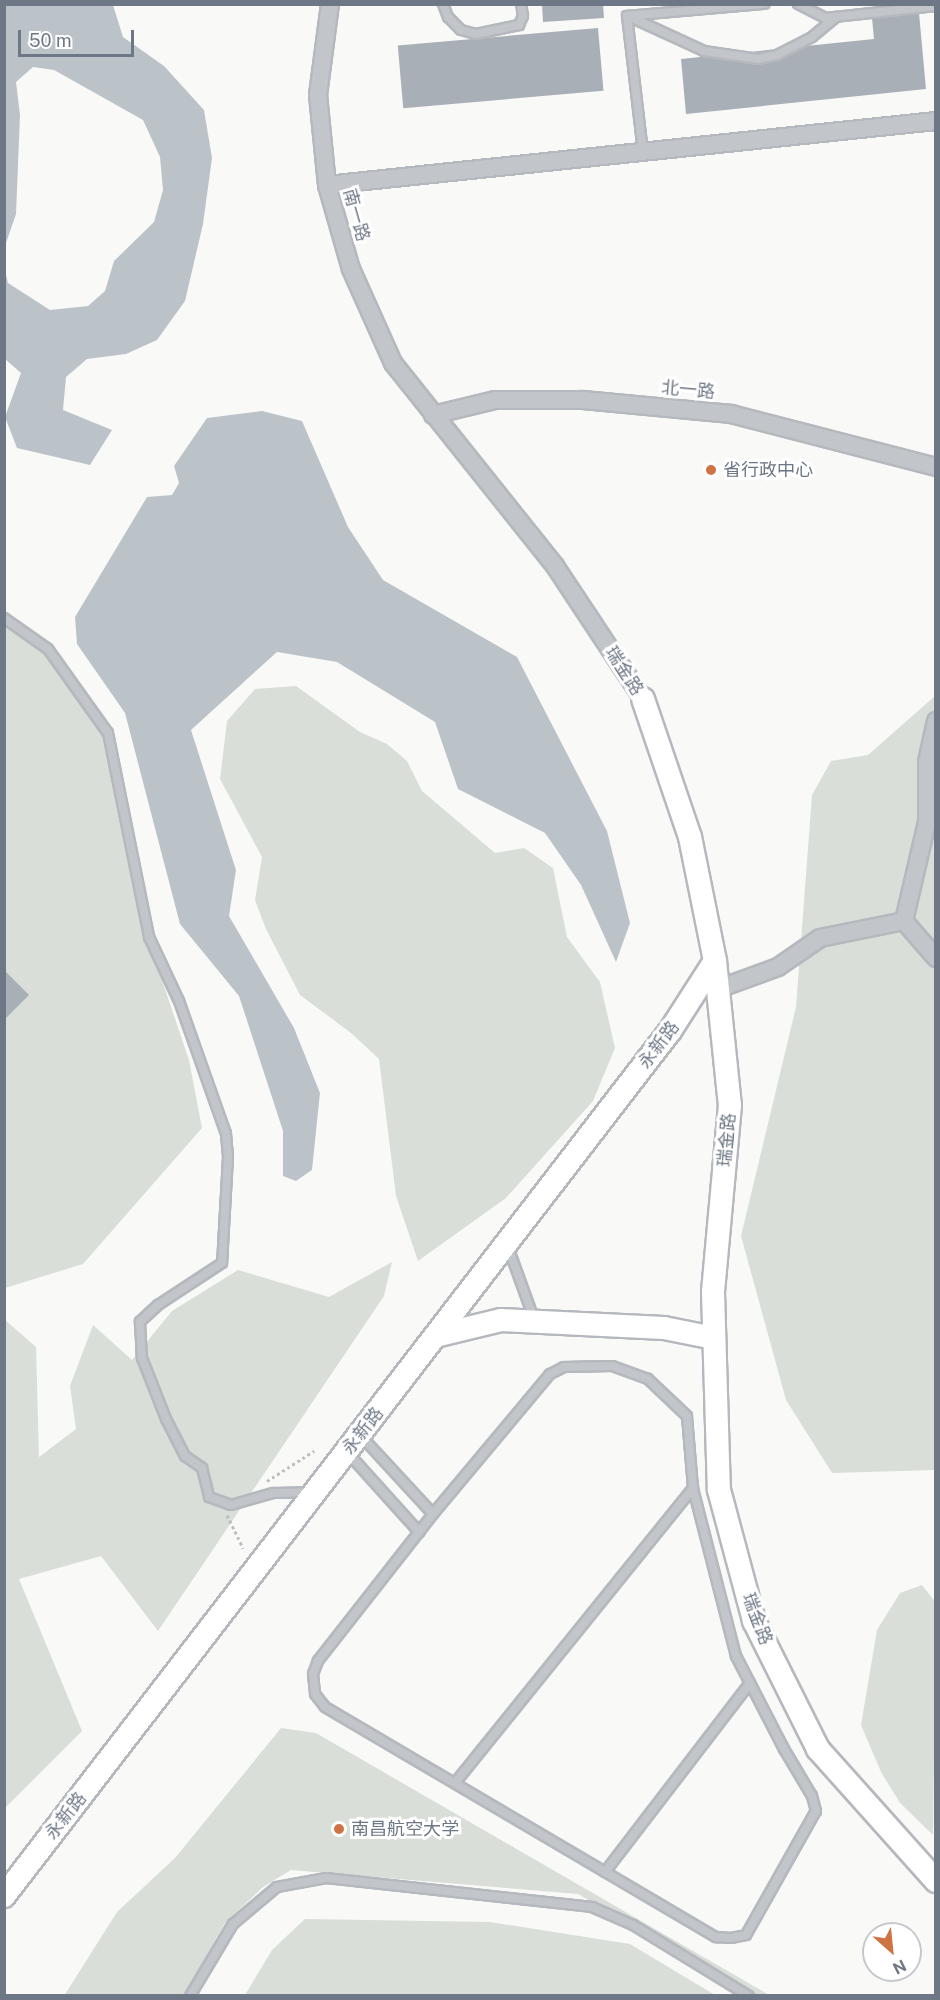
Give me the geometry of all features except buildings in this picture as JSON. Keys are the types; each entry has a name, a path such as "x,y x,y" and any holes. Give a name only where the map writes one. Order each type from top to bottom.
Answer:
{"street":[{"name":"南一路","path":"330,4 318,94 327,185 351,269 393,363 433,415"},
{"path":"327,185 936,121"},
{"name":"北一路","path":"433,415 495,400 583,400 731,414 935,466"},
{"name":"瑞金路","path":"433,415 555,566 643,699 690,837 715,961 730,1105 713,1292 718,1490 754,1621 818,1749 936,1881"},
{"path":"904,921 927,822 927,762 936,721"},
{"path":"904,921 936,958"},
{"path":"718,989 778,967 820,938 904,921"},
{"name":"永新路","path":"4,1896 681,1017 715,961"},
{"path":"435,1336 501,1320 664,1328 714,1338"}],"lane":[{"path":"443,4 448,17 461,30 476,34 519,25 523,16 521,4"},
{"path":"627,16 764,4"},
{"path":"798,4 825,18 936,6"},
{"path":"627,16 704,51 758,59 777,55 812,37 836,17"},
{"path":"627,16 643,152"},
{"path":"4,618 48,649 108,733 149,938 179,1001 226,1134 228,1157 222,1263 158,1305 140,1322 142,1358 166,1419 185,1456 202,1468 209,1497 231,1505 273,1493 315,1492"},
{"path":"506,1244 535,1321"},
{"path":"612,1366 648,1379 687,1416 693,1488 733,1645 750,1683 812,1796 816,1811 746,1935 731,1938 716,1937 325,1707 315,1694 313,1674 318,1661 433,1514 550,1374 564,1367 612,1366"},
{"path":"353,1443 433,1514"},
{"path":"353,1443 419,1532"},
{"path":"454,1783 693,1488"},
{"path":"605,1872 750,1683"},
{"path":"190,1995 232,1924 277,1887 326,1878 592,1907 633,1925 750,1995"}],"shaded area":[{"path":"5,4 113,5 123,37 164,66 204,110 212,158 203,224 185,301 157,340 126,354 87,359 66,377 63,410 112,430 90,465 17,448 5,417 21,373 5,359 5,270 8,283 50,310 88,306 105,291 114,261 154,222 163,190 160,157 143,120 54,70 33,67 16,82 20,115 16,214 5,246"},
{"path":"262,411 302,421 348,527 383,580 517,657 607,831 630,923 616,962 581,885 545,833 458,789 435,722 337,662 277,652 191,730 236,870 229,916 294,1028 320,1093 312,1170 296,1181 283,1176 283,1131 239,996 180,924 125,713 77,644 75,617 147,497 172,495 179,483 174,466 207,418"},
{"path":"5,623 47,652 106,739 140,915 189,1060 202,1128 83,1264 5,1288"},
{"path":"296,686 360,732 387,744 407,761 422,791 495,853 524,848 553,868 567,937 600,982 615,1048 593,1101 506,1198 418,1261 396,1196 379,1059 351,1033 300,995 266,929 255,900 262,857 220,779 227,721 255,689"},
{"path":"935,696 935,1470 832,1473 786,1400 741,1236 796,1007 812,795 831,761 868,755"},
{"path":"392,1262 384,1296 158,1631 101,1556 19,1579 82,1731 5,1808 5,1320 36,1347 39,1457 76,1429 70,1386 93,1325 132,1360 172,1311 238,1270 329,1297"},
{"path":"922,1585 936,1603 933,1835 900,1803 881,1772 861,1725 877,1630 900,1593"},
{"path":"281,1728 316,1733 769,1995 755,1995 578,1894 291,1870 263,1887 225,1923 184,1995 64,1996 117,1912 175,1858"},
{"path":"305,1919 490,1922 630,1944 715,1995 245,1995 272,1950"}],"place":[{"name":"省行政中心","path":"711,470"},
{"name":"南昌航空大学","path":"339,1829"}]}
